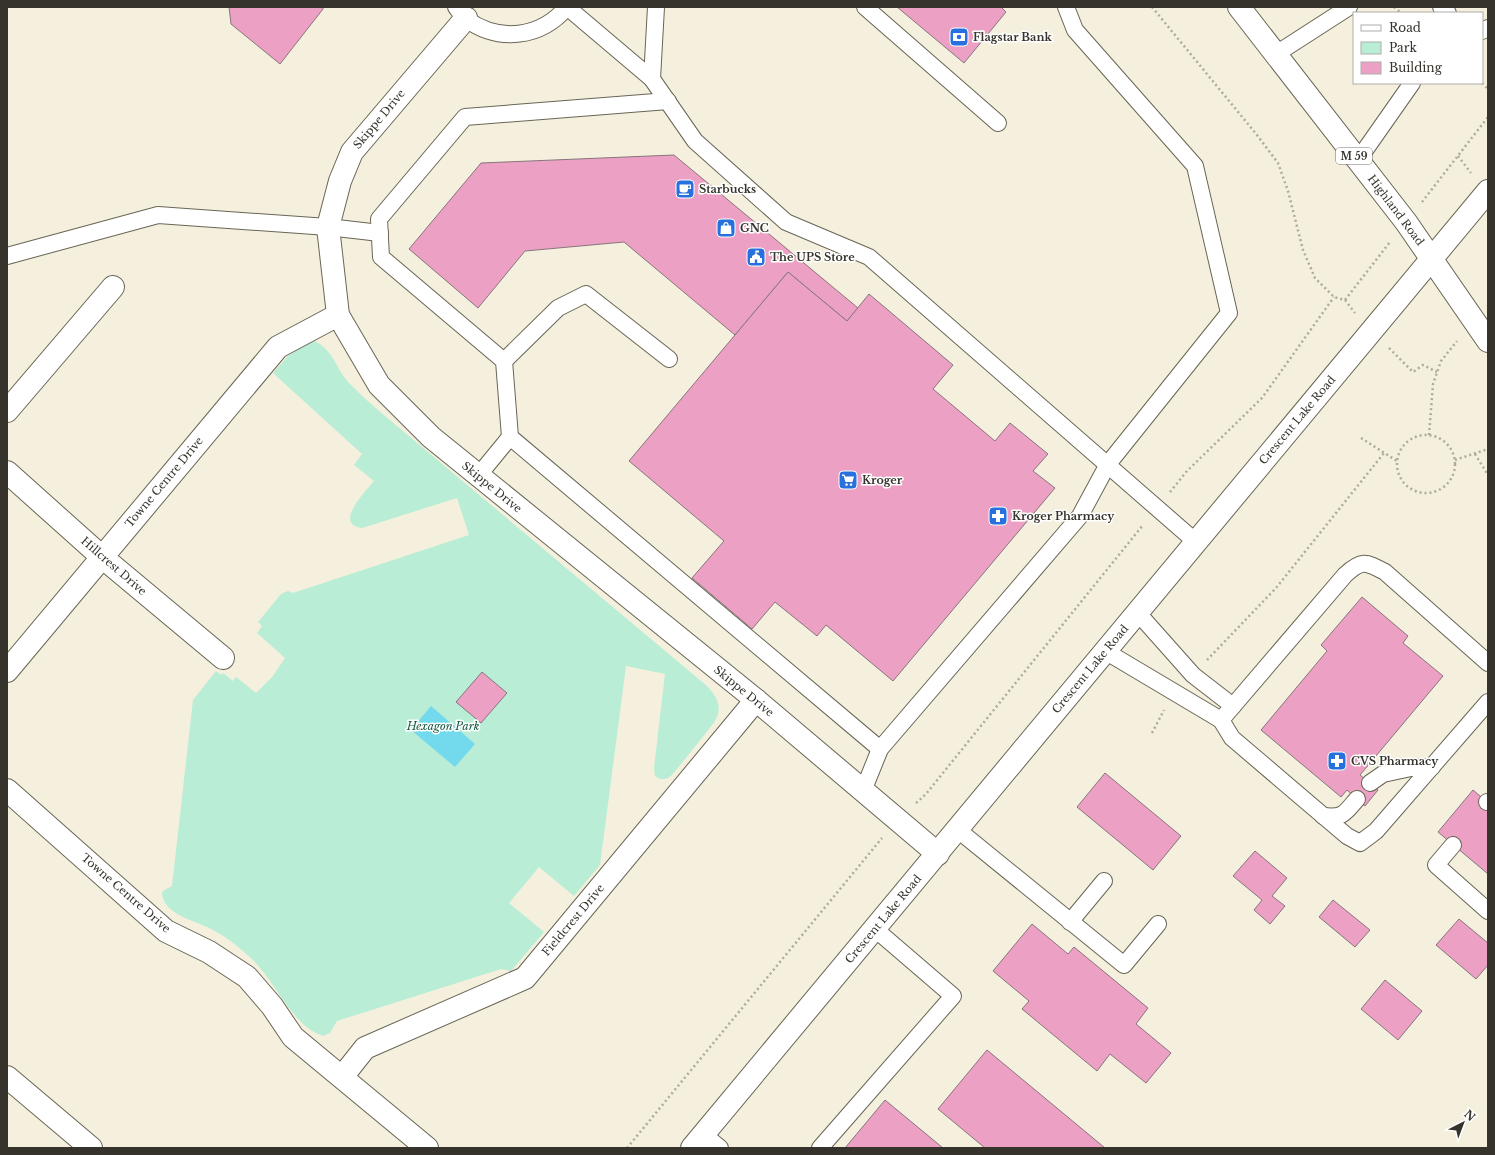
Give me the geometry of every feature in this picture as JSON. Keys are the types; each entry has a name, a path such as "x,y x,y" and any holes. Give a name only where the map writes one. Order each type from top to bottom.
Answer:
{"main road":[{"name":"Highland Road","path":"1239,7 1432,258 1488,341"},
{"name":"Skippe Drive","path":"461,13 352,152 340,181 328,227 338,315 379,385 431,437 756,700 938,854"},
{"name":"Crescent Lake Road","path":"698,1141 1488,191"},
{"path":"7,411 113,287"},
{"name":"Towne Centre Drive","path":"7,671 278,346 338,315"},
{"name":"Hillcrest Drive","path":"7,472 102,557 223,658"},
{"name":"Fieldcrest Drive","path":"342,1077 365,1048 525,978 756,700"},
{"name":"Towne Centre Drive","path":"7,790 166,931 209,952 246,977 272,1006 293,1037 427,1148"},
{"path":"7,1077 91,1148"}],"lane":[{"path":"461,13 487,30 512,34 536,30 558,17 567,7 652,79 695,141 786,222 869,257 1196,542"},
{"path":"652,79 656,7"},
{"path":"865,7 998,123"},
{"path":"863,791 880,749 1080,516 1108,464 1229,313 1195,166 1075,30 1066,7"},
{"path":"1276,54 1349,7"},
{"path":"1358,160 1411,84"},
{"path":"478,476 510,437 504,361 381,257 379,219 465,117 668,101"},
{"path":"7,256 158,215 328,227 380,233"},
{"path":"504,361 558,308 586,294 669,359"},
{"path":"510,437 880,749"},
{"path":"1221,720 1345,575 1355,566 1368,563 1385,572 1488,663"},
{"path":"1137,612 1193,675 1232,706"},
{"path":"1105,651 1221,720 1232,738 1347,836 1360,843 1376,831 1488,702"},
{"path":"1370,783 1383,774 1411,768 1432,767"},
{"path":"1323,816 1338,818 1345,813 1357,799"},
{"path":"958,830 1124,965 1158,924"},
{"path":"1453,844 1436,866 1488,911"},
{"path":"1070,922 1104,881"},
{"path":"820,1148 953,996 875,929"},
{"path":"698,1141 720,1148"}],"path":[{"path":"1152,7 1257,134 1278,163 1288,191 1303,250 1315,278 1334,297 1344,300 1365,273"},
{"path":"1436,184 1488,118"},
{"path":"1458,156 1470,172"},
{"path":"626,1148 873,849 898,821 926,794 1187,471 1262,398 1334,297"},
{"path":"1429,435 1433,384 1441,361"},
{"path":"1413,372 1423,365 1437,372"},
{"path":"1420,435 1438,437 1445,442 1452,450 1455,460 1455,470 1444,487 1435,492 1425,493 1415,491 1406,485 1400,478 1396,461 1404,444 1411,438 1420,435"},
{"path":"1361,438 1396,461"},
{"path":"1455,460 1488,450"},
{"path":"1193,675 1276,588 1384,453"},
{"path":"1475,454 1488,476"},
{"path":"1152,733 1169,700 1175,694"}],"green space":[{"name":"Hexagon Park","path":"312,340 325,348 350,384 376,408 707,686 717,700 719,709 713,724 673,774 668,778 658,778 655,776 654,768 665,674 626,666 600,865 574,896 539,867 509,903 544,932 511,971 501,969 337,1021 330,1033 323,1036 304,1025 288,1007 257,965 236,945 219,933 179,915 172,910 163,899 162,892 172,886 193,700 216,671 221,675 223,673 233,681 236,677 256,693 273,676 285,658 257,633 262,626 258,622 281,594 288,591 293,593 469,535 457,498 362,528 354,525 350,521 354,507 374,481 354,465 362,454 273,373 288,356"}],"water":[{"path":"431,706 475,744 455,767 411,730"}],"building":[{"path":"229,7 323,7 323,9 280,64 231,24"},
{"name":"Flagstar Bank","path":"897,7 1001,7 1006,12 964,63"},
{"path":"674,155 858,308 847,321 788,272 735,335 624,242 525,251 478,308 409,249 481,163"},
{"name":"Kroger","path":"788,272 847,321 869,294 953,365 933,389 995,441 1010,423 1048,454 1033,471 1055,488 893,681 826,625 817,636 775,602 752,629 692,578 724,541 629,461"},
{"name":"CVS Pharmacy","path":"1362,597 1408,636 1403,643 1443,676 1360,775 1378,790 1365,806 1347,790 1341,797 1261,730 1327,651 1321,645"},
{"path":"482,672 507,693 481,723 456,702"},
{"path":"1105,773 1181,836 1153,870 1077,807"},
{"path":"1473,790 1488,803 1488,874 1438,832"},
{"path":"1255,851 1287,878 1272,896 1285,906 1270,924 1254,910 1262,900 1233,876"},
{"path":"1333,900 1370,930 1355,947 1319,917"},
{"path":"1459,919 1488,943 1488,965 1476,979 1436,945"},
{"path":"1032,924 1068,954 1074,947 1148,1008 1136,1024 1171,1053 1146,1083 1110,1054 1097,1071 1022,1009 1029,1001 993,971"},
{"path":"1385,980 1422,1011 1398,1040 1361,1009"},
{"path":"987,1050 1105,1148 985,1148 938,1109"},
{"path":"885,1100 943,1148 845,1148"}],"place":[{"name":"Flagstar Bank","path":"959,37"},
{"name":"Starbucks","path":"685,189"},
{"name":"GNC","path":"726,228"},
{"name":"The UPS Store","path":"756,257"},
{"name":"Kroger","path":"848,480"},
{"name":"Kroger Pharmacy","path":"998,516"},
{"name":"CVS Pharmacy","path":"1337,761"}]}
